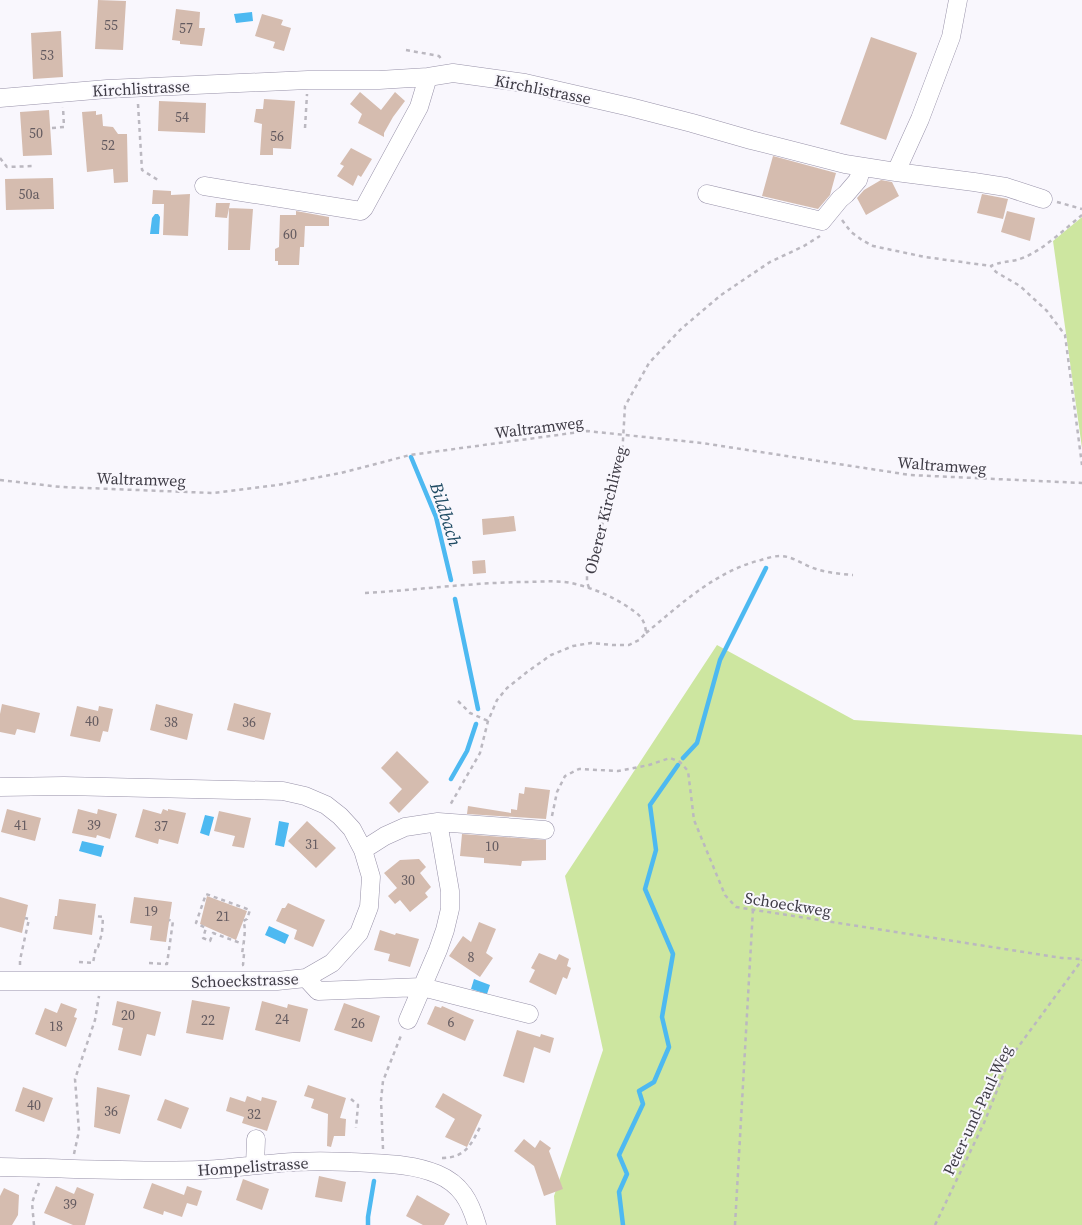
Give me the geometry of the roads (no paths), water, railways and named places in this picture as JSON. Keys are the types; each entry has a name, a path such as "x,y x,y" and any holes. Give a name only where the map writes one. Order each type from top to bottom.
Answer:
{"street":[{"path":"896,172 920,119 951,37 958,0"},
{"name":"Kirchlistrasse","path":"0,98 137,88 308,80 379,80 428,77 453,73 525,83 620,105 845,164 1006,187 1043,198"},
{"path":"204,186 361,211 419,107 428,77"},
{"path":"707,194 822,221 858,180 862,167"},
{"name":"Schoeckstrasse","path":"0,787 64,786 283,791 305,796 326,805 352,829 363,850 371,877 369,907 360,933 332,962 306,978 277,981 0,981"},
{"path":"408,1020 445,930 450,909 450,891 438,822"},
{"path":"363,850 385,836 405,827 438,822 544,830"},
{"path":"306,978 318,991 422,987 529,1014"},
{"path":"254,1165 256,1139"},
{"name":"Hompelistrasse","path":"0,1168 142,1171 205,1170 280,1162 332,1161 420,1168 438,1174 455,1184 472,1208 477,1225"}],"water":[{"path":"252,12 253,21 236,23 234,14"},
{"path":"155,214 158,214 160,217 159,234 150,234 152,218"},
{"path":"205,815 214,817 209,836 200,833"},
{"path":"279,821 289,823 284,847 275,845"},
{"path":"82,841 104,846 101,857 79,851"},
{"path":"269,926 289,935 285,944 265,935"},
{"path":"474,979 490,985 487,994 471,989"}],"waterway":[{"name":"Bildbach","path":"411,457 436,517 451,580"},
{"path":"683,758 697,743 720,660 766,568"},
{"name":"Bildbach","path":"455,599 478,709"},
{"name":"Bildbach","path":"451,779 467,751 476,724"},
{"path":"623,1225 619,1192 627,1174 619,1155 643,1104 639,1091 654,1082 669,1047 662,1017 673,954 645,889 656,850 650,805 678,765"},
{"name":"Bildbach","path":"368,1225 374,1181"}]}
